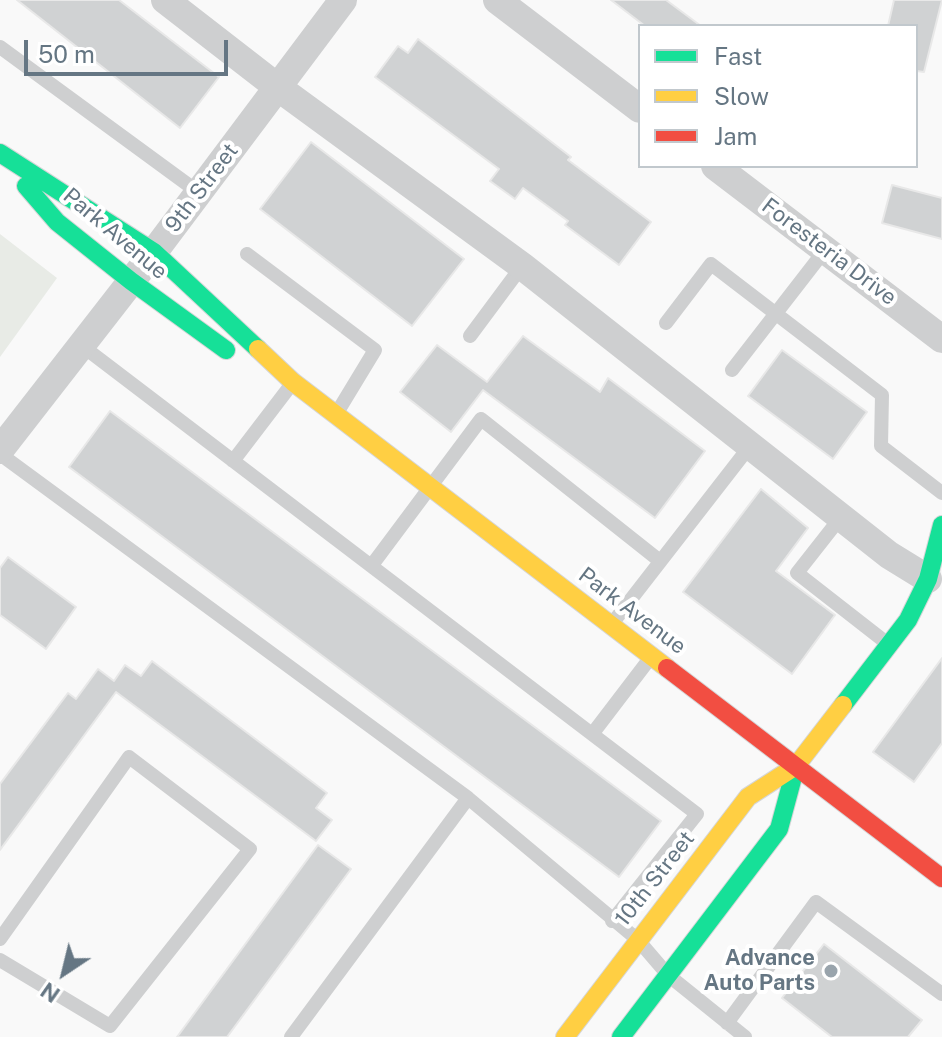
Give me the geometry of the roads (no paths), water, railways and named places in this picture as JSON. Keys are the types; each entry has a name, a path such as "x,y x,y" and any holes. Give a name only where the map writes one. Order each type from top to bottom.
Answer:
{"street":[{"path":"165,0 276,86 522,266 889,555 928,579"},
{"name":"9th Street","path":"0,452 343,0"},
{"path":"497,0 638,107"},
{"name":"Park Avenue","path":"0,154 154,252 293,382 942,878"},
{"name":"Park Avenue","path":"0,154 57,222 131,281 261,376 293,382"},
{"name":"Foresteria Drive","path":"718,168 942,339"},
{"name":"10th Street","path":"565,1037 748,797 796,766 908,620 928,579 939,547 942,525"},
{"name":"10th Street","path":"621,1037 779,829 796,766"}],"lane":[{"path":"0,47 198,192"},
{"path":"732,370 825,250"},
{"path":"247,254 375,350 336,415"},
{"path":"666,323 711,264 882,395 881,446 942,493"},
{"path":"470,336 522,266"},
{"path":"81,345 697,814 612,921"},
{"path":"233,461 293,382"},
{"path":"372,565 481,419 660,561"},
{"path":"611,625 750,446"},
{"path":"0,452 468,798 638,940 668,975 745,1037"},
{"path":"841,517 797,573 889,645"},
{"path":"593,733 652,656"},
{"path":"0,939 129,757 250,849 110,1026 0,960"},
{"path":"291,1037 468,798"},
{"path":"727,1023 816,902 942,994"}],"place":[{"name":"Advance Auto Parts","path":"831,971"}]}
